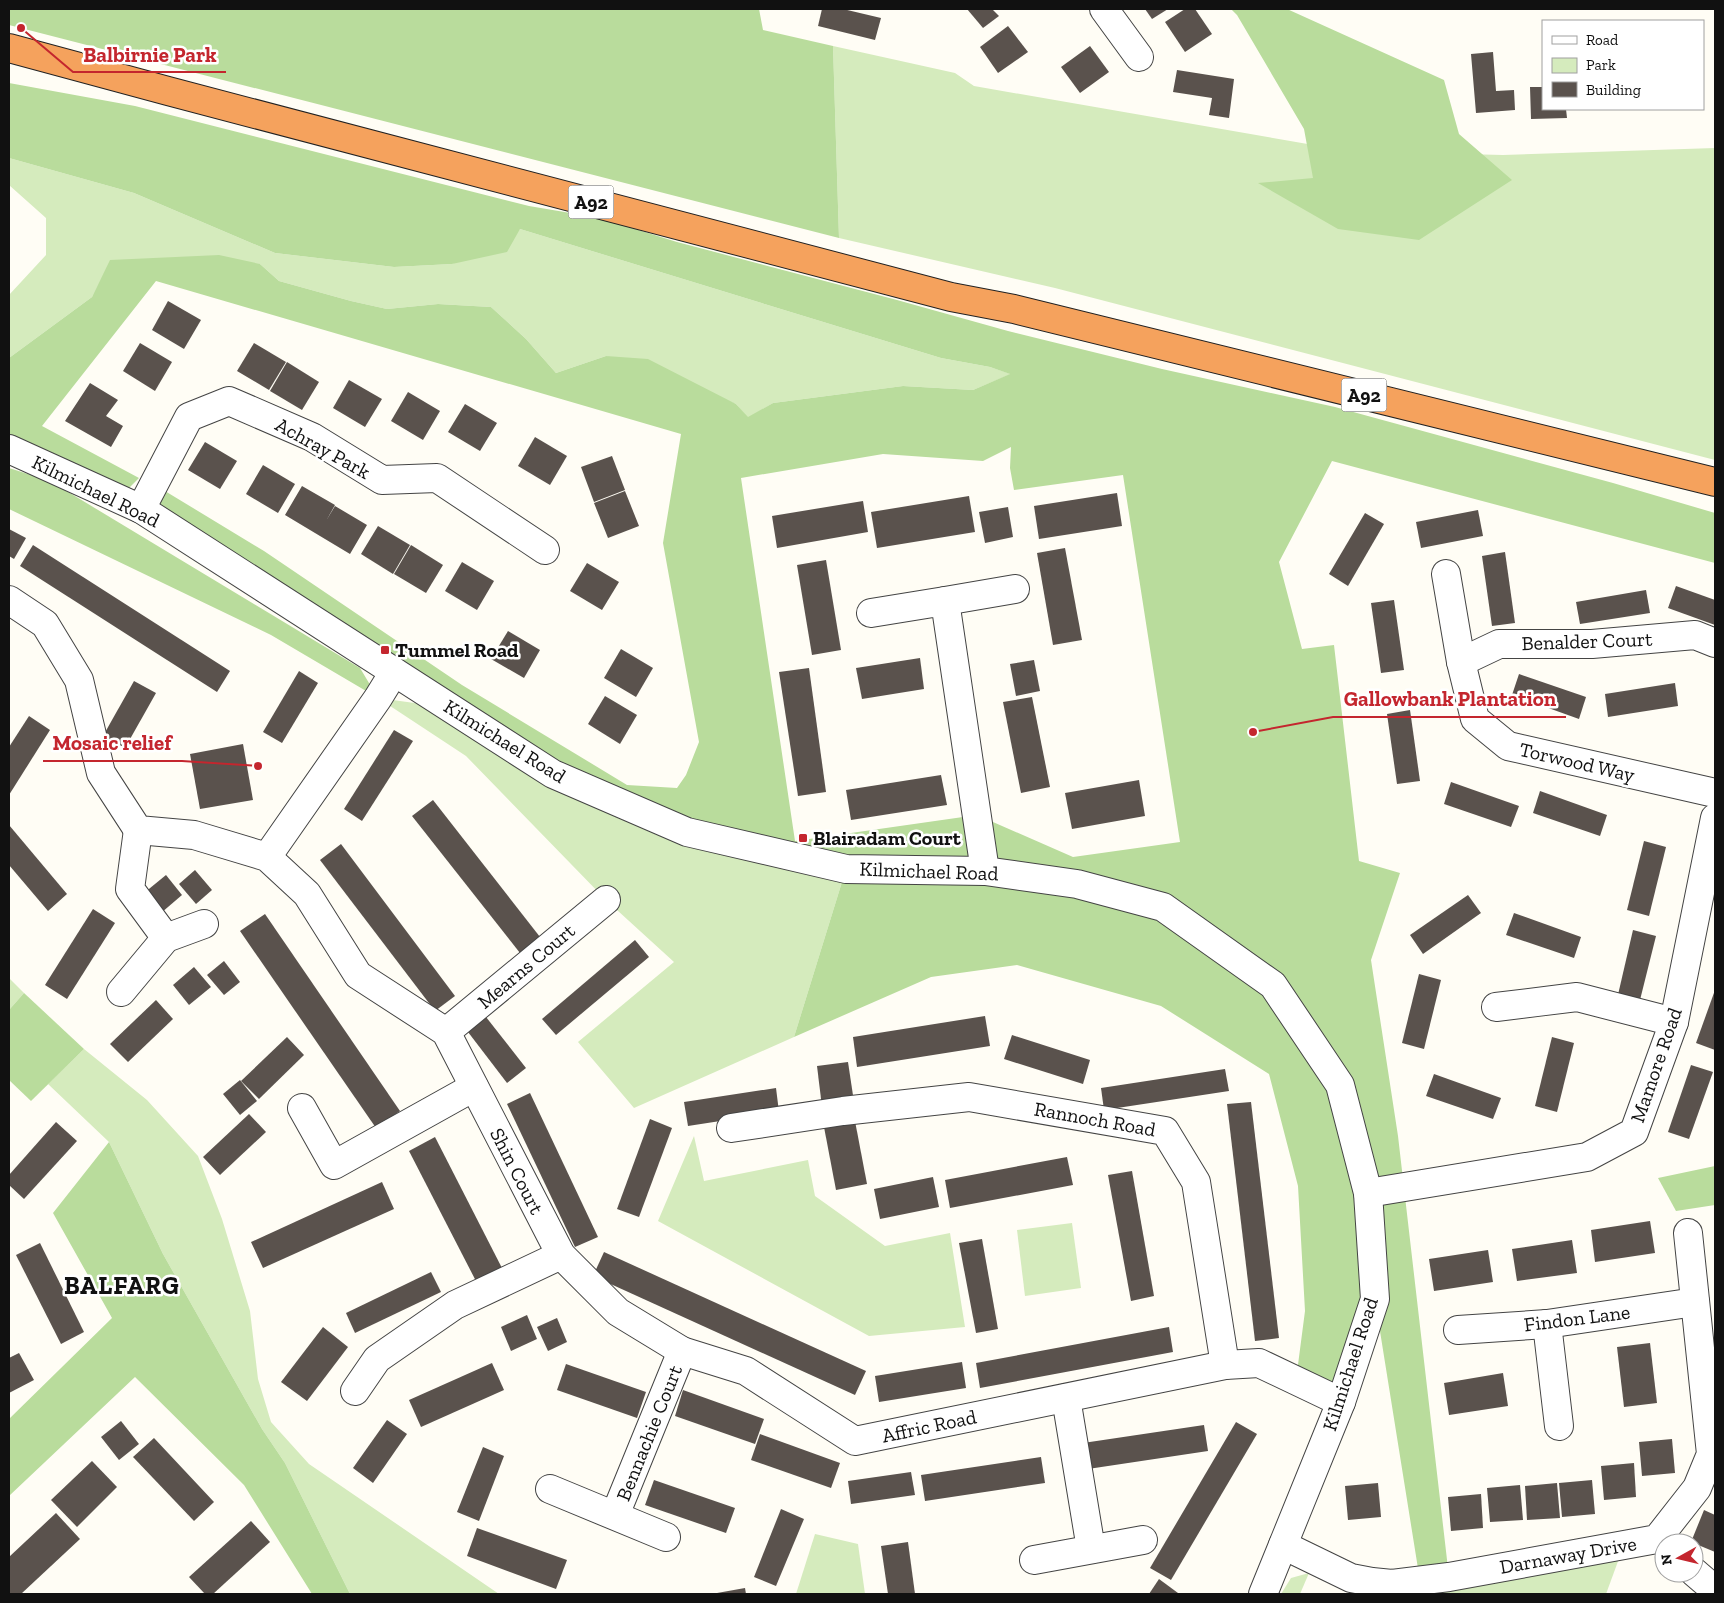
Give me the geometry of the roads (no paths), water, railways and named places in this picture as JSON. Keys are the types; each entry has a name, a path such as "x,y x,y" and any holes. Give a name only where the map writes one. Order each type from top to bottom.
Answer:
{"highway":[{"name":"A92","path":"9,48 168,92 951,297 1014,309 1715,482"},
{"name":"A92","path":"9,67 168,92"}],"street":[{"path":"1104,9 1140,57"},
{"name":"Achray Park","path":"141,509 189,417 229,401 312,437 382,480 437,478 545,550"},
{"name":"Kilmichael Road","path":"9,449 141,509 553,774 687,832 846,869 985,871 1077,884 1163,907 1272,985 1340,1085 1368,1193 1375,1299 1341,1402 1263,1594"},
{"name":"Torwood Way","path":"1446,574 1461,662 1475,719 1508,746 1715,793"},
{"path":"871,613 1015,589"},
{"path":"9,600 45,624 79,680 100,773 138,830 130,889 166,938"},
{"path":"945,602 985,871"},
{"name":"Benalder Court","path":"1461,662 1498,644 1592,644 1694,635 1715,643"},
{"path":"267,857 378,698 394,672"},
{"name":"Mamore Road","path":"1368,1193 1587,1157 1634,1132 1674,1022 1705,921 1715,818"},
{"path":"138,830 194,835 267,857 307,894 358,975 446,1032 474,1087 334,1165 302,1108"},
{"name":"Mearns Court","path":"446,1032 606,900"},
{"path":"120,992 166,938 204,924"},
{"path":"1496,1007 1577,998 1674,1022"},
{"name":"Shin Court","path":"474,1087 561,1255"},
{"name":"Rannoch Road","path":"731,1128 843,1111 969,1097 1165,1131 1196,1182 1225,1365"},
{"name":"Darnaway Drive","path":"1666,1533 1697,1488 1711,1454 1709,1380 1695,1302 1688,1233"},
{"path":"355,1391 377,1359 455,1305 561,1255"},
{"name":"Affric Road","path":"561,1255 618,1312 682,1350 746,1371 855,1441 1225,1365 1259,1363 1341,1402"},
{"name":"Findon Lane","path":"1458,1330 1547,1324 1695,1302"},
{"path":"1547,1324 1560,1426"},
{"name":"Bennachie Court","path":"615,1515 682,1350"},
{"path":"1066,1398 1091,1549"},
{"name":"Bennachie Court","path":"550,1489 666,1537"},
{"path":"1034,1560 1142,1540"},
{"name":"Darnaway Drive","path":"1284,1545 1351,1578 1392,1584 1450,1586 1654,1543"},
{"path":"1704,1581 1715,1590"}],"place":[{"name":"Balbirnie Park","path":"21,28"},
{"name":"Tummel Road","path":"385,650"},
{"name":"Gallowbank Plantation","path":"1253,732"},
{"name":"Mosaic relief","path":"258,766"},
{"name":"Blairadam Court","path":"803,838"}],"district":[{"name":"BALFARG","path":"122,1285"}]}
